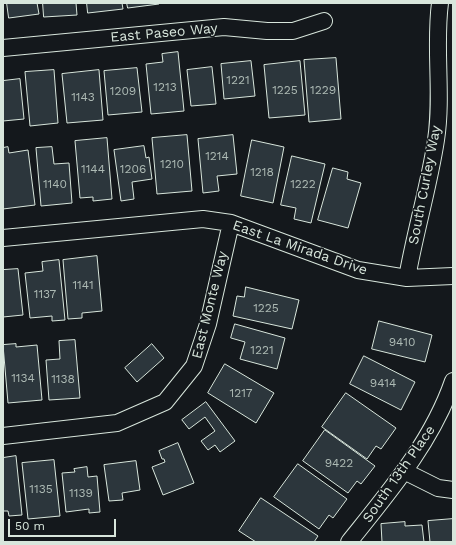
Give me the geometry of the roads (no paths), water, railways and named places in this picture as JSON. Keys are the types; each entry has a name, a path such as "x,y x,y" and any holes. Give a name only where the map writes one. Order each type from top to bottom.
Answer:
{"street":[{"path":"427,3 438,19"},
{"name":"South Curley Way","path":"407,278 436,140 440,94 446,61 438,19 440,3"},
{"name":"East Paseo Way","path":"3,48 224,27 292,32 324,21"},
{"name":"East La Mirada Drive","path":"3,238 203,219 231,223 358,270 407,278 453,276"},
{"name":"East Monte Way","path":"3,436 117,423 165,402 194,366 208,324 231,223"},
{"name":"South 13th Place","path":"349,542 404,471 434,426 446,402 453,381"},
{"path":"404,471 438,488 453,490"}]}
